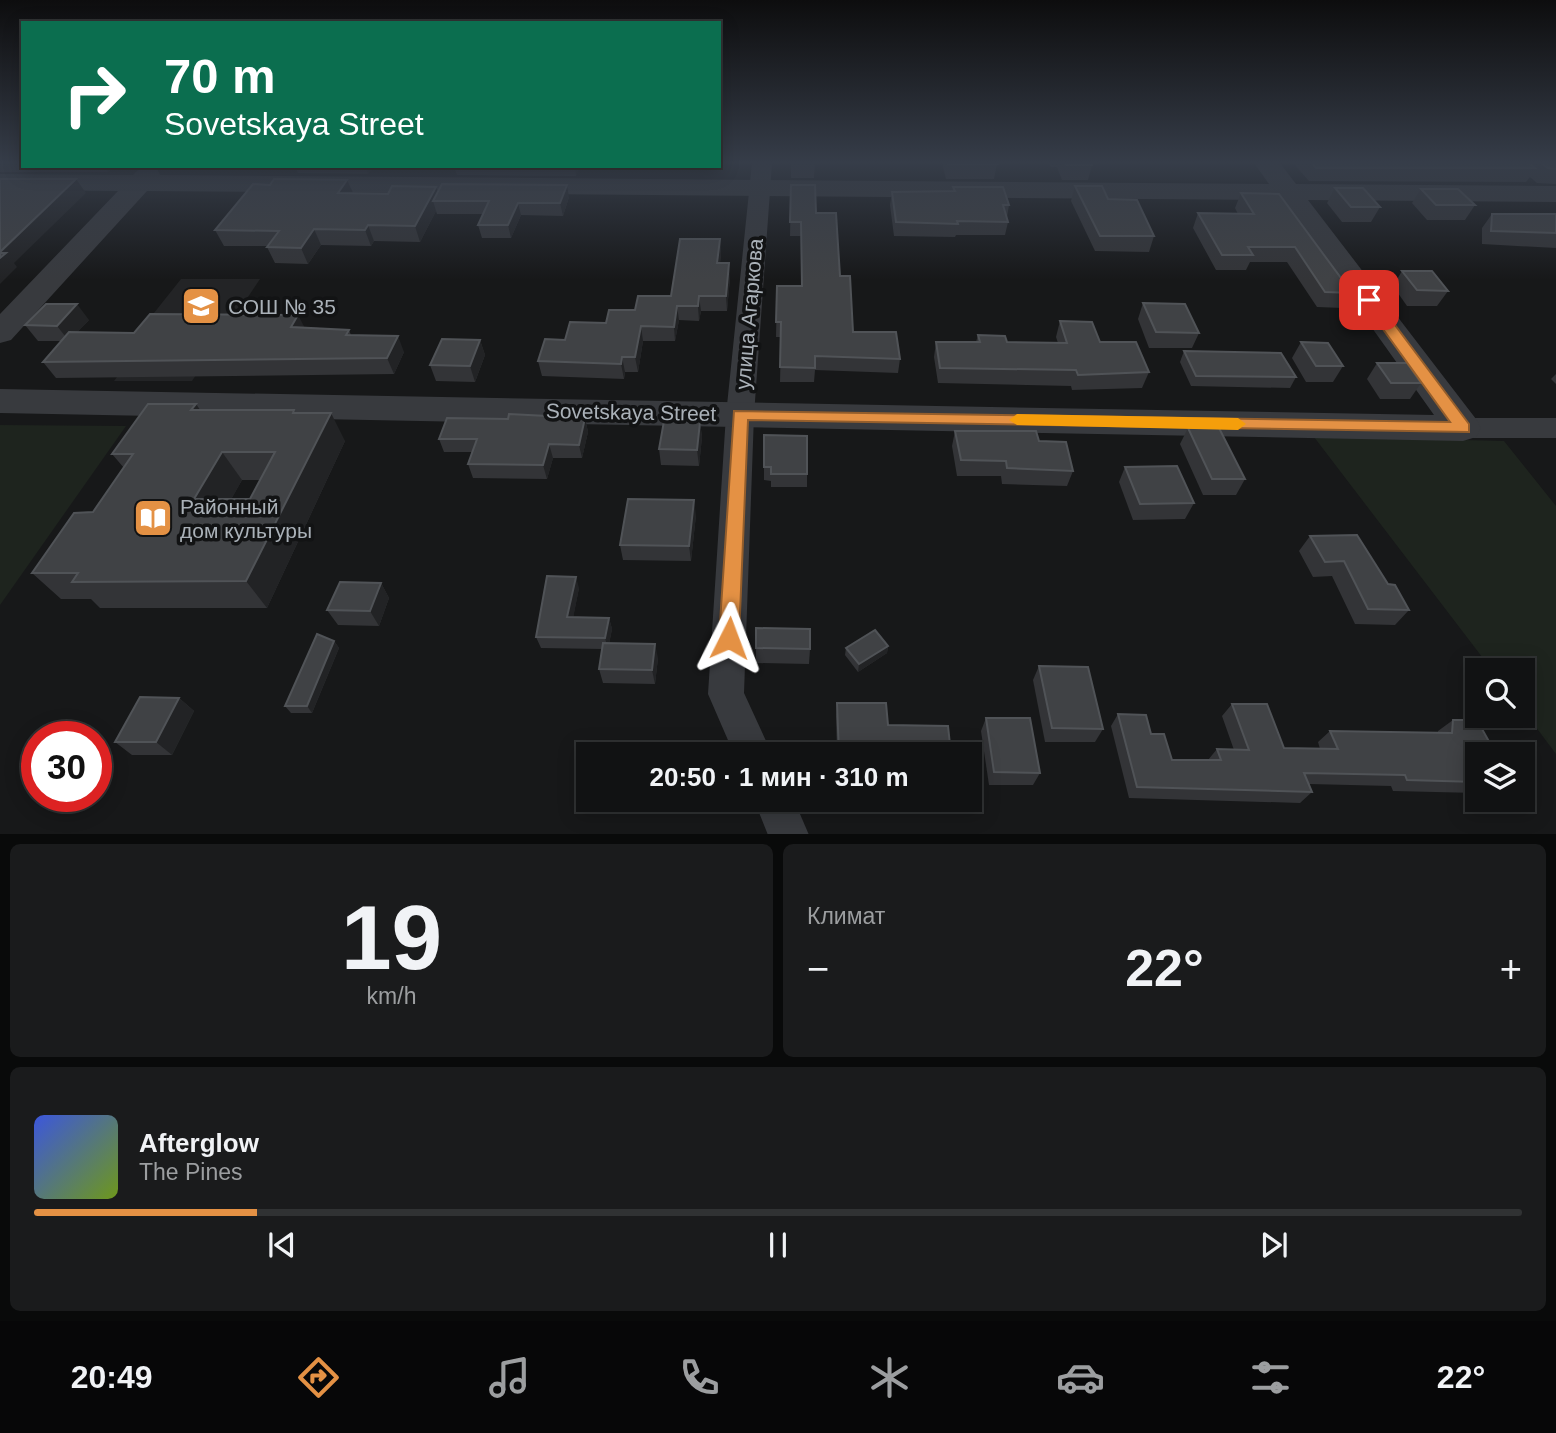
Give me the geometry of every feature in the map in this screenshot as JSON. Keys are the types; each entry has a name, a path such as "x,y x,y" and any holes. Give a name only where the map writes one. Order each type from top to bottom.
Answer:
{"street":[{"path":"0,333 122,202"},
{"name":"улица Агаркова","path":"748,742 726,694 740,415 759,202"},
{"path":"1296,202 1463,428"},
{"name":"Sovetskaya Street","path":"0,401 1545,428"},
{"path":"1545,428 1556,453"},
{"path":"779,812 789,834"}],"shaded area":[{"name":"СОШ № 35","path":"181,279 260,279 192,381 114,381 148,335 138,333"},
{"path":"0,425 126,426 0,605"},
{"path":"1302,436 1504,441 1556,506 1556,754 1535,726 1535,658 1483,658 1314,437"}],"building":[{"path":"0,202 52,202 0,252"},
{"path":"238,202 428,202 415,226 368,225 365,230 314,229 301,248 267,247 279,231 215,230"},
{"path":"489,202 560,202 518,203 508,225 478,225"},
{"path":"791,202 816,202 816,213 836,213 840,276 850,276 853,332 896,332 900,359 815,356 815,368 780,367 781,322 776,322 777,286 802,286 801,222 790,222"},
{"path":"893,202 1008,202 1009,205 1003,205 1008,222 896,222"},
{"path":"1083,202 1138,202 1154,236 1100,236"},
{"path":"1247,202 1285,202 1352,293 1325,292 1295,247 1248,247 1253,255 1222,255 1198,213 1254,214"},
{"path":"1347,202 1375,202 1380,207 1351,207"},
{"path":"1433,202 1472,202 1475,205 1436,205"},
{"path":"1492,214 1556,214 1556,233 1491,231"},
{"path":"680,239 720,239 717,263 729,263 726,296 699,296 698,306 677,306 674,327 641,326 635,357 622,357 621,364 538,361 545,339 565,340 570,322 606,323 609,310 635,310 638,296 671,296"},
{"path":"1402,271 1432,271 1448,291 1417,290"},
{"path":"1143,303 1185,304 1199,333 1156,332"},
{"path":"46,304 77,304 57,326 25,325"},
{"path":"150,314 298,315 291,327 349,330 346,335 398,336 387,358 43,362 69,332 134,333"},
{"path":"1060,321 1092,322 1100,342 1136,342 1149,372 1078,375 1076,370 940,368 936,342 980,342 978,335 1005,336 1007,342 1067,343"},
{"path":"442,339 480,340 470,366 430,365"},
{"path":"1301,342 1328,343 1343,366 1316,366"},
{"path":"1184,351 1281,353 1296,377 1196,376"},
{"path":"1377,363 1407,363 1421,383 1391,383"},
{"path":"148,404 196,404 191,410 294,410 293,413 331,413 246,581 72,582 78,573 32,573 74,513 93,512 133,454 112,454","holes":["222,452 275,452 250,499 194,499"]},
{"path":"509,414 585,418 579,445 549,444 543,465 468,464 477,439 439,439 447,418 508,419"},
{"path":"664,421 700,422 697,450 659,449"},
{"path":"1188,428 1219,428 1245,479 1212,479"},
{"path":"955,431 1036,431 1039,441 1066,442 1073,471 1007,468 1006,461 961,460"},
{"path":"764,435 807,436 807,474 771,474 771,467 764,467"},
{"path":"1177,466 1194,503 1140,504 1125,467"},
{"path":"628,499 694,500 689,546 620,545"},
{"path":"1357,535 1388,584 1395,585 1409,610 1368,609 1344,561 1325,562 1310,536"},
{"path":"547,576 576,577 567,617 609,618 605,638 536,637"},
{"path":"340,582 381,583 370,611 327,610"},
{"path":"756,628 810,629 810,649 756,648"},
{"path":"875,630 888,646 859,664 846,648"},
{"path":"317,634 334,641 307,706 285,706"},
{"path":"603,643 655,644 652,670 599,669"},
{"path":"1039,666 1088,667 1103,729 1052,728"},
{"path":"140,697 179,698 156,742 115,742"},
{"path":"837,703 886,703 888,725 948,726 950,742 839,742"},
{"path":"1232,704 1267,704 1284,748 1338,749 1330,731 1452,733 1453,720 1465,720 1465,728 1481,728 1489,742 1465,742 1465,782 1407,780 1405,775 1304,773 1312,792 1137,787 1118,714 1146,715 1151,734 1164,734 1172,760 1221,760 1217,749 1249,750"},
{"path":"986,718 1030,718 1040,773 994,772"}],"slow traffic":[{"path":"1017,420 1238,424"}],"place":[{"name":"СОШ № 35","path":"201,306"},
{"name":"Районный дом культуры","path":"153,518"}],"route":[{"path":"729,638 740,415 1463,428 1369,300"}]}
